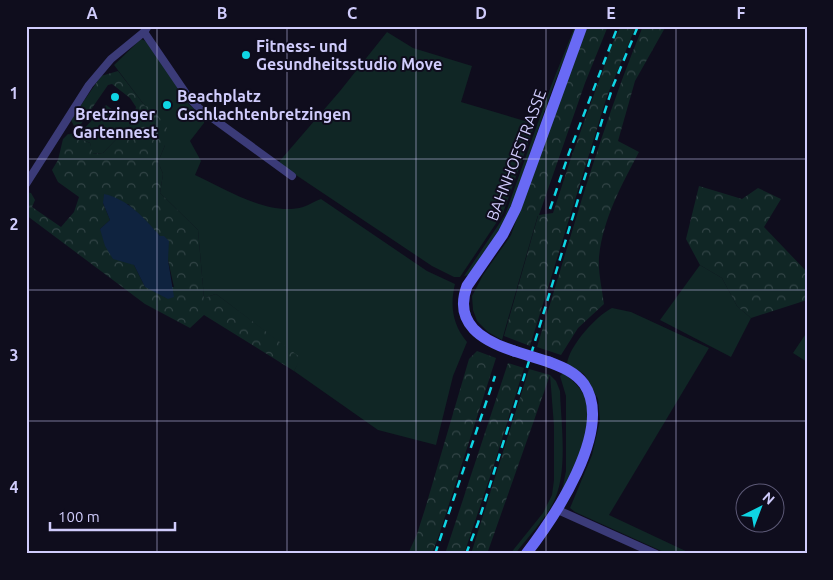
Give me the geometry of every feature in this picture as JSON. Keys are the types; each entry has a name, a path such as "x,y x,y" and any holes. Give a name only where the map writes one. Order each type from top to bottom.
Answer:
{"main road":[{"name":"BAHNHOFSTRASSE","path":"526,554 558,510 572,484 591,428 592,408 587,389 578,378 565,369 488,341 474,330 466,315 464,305 465,294 467,286 503,234 516,208 582,26"}],"street":[{"path":"26,184 71,110 89,85 112,59 146,29 154,45 189,98 200,109 292,176"},
{"path":"558,510 656,554"}],"green space":[{"path":"575,26 577,26 553,87 513,202 500,229 469,275 464,276 505,215 551,86"},
{"path":"587,26 608,26 585,83 539,215 553,213 613,42 621,26 636,26 607,96 530,346 504,336 538,216 520,209"},
{"path":"643,26 666,26 635,81 618,141 639,152 614,203 604,229 599,269 604,304 578,328 561,355 537,347 599,145"},
{"path":"387,32 413,48 472,66 461,102 535,124 503,213 460,277 454,277 432,266 278,163 340,91"},
{"path":"141,39 147,42 159,56 186,101 205,117 204,123 190,141 201,161 195,175 248,200 276,208 290,209 303,207 321,199 427,271 455,284 453,307 455,321 467,342 453,376 436,445 378,430 294,371 300,358 216,294 204,298 198,230 160,193 163,174 158,162 165,145 145,106 114,65"},
{"path":"118,71 145,106 151,107 167,127 165,145 158,162 163,174 160,193 198,230 204,298 216,294 301,358 294,371 204,315 190,328 145,304 26,215 26,192 31,193 35,200 32,207 61,227 74,212 79,197 58,182 52,170 58,160 63,139 68,134 90,143 93,154 103,153 132,123 136,107 130,98 112,84 108,85 81,124 74,126 71,120 101,76","holes":["103,203 128,204 160,236 168,241 168,260 174,287 145,287 134,265 100,229 110,220"]},
{"path":"106,105 132,123 103,153 92,154 90,143 68,134 80,133"},
{"path":"699,186 742,199 758,188 781,199 764,227 807,272 807,300 751,318 737,306 722,278 700,265 686,239"},
{"path":"520,209 538,215 502,340 488,332 477,321 473,310 472,296 483,275 511,235"},
{"path":"700,265 722,278 737,306 751,318 731,357 660,320"},
{"path":"612,308 631,312 709,348 609,515 692,554 668,554 570,508 592,455 600,420 598,399 584,374 567,364 573,349 584,332 598,318"},
{"path":"807,332 807,362 793,353"},
{"path":"477,351 496,358 440,532 432,554 408,554 425,509 469,359"},
{"path":"508,363 524,368 493,468 464,554 445,554"},
{"path":"529,369 550,375 487,554 471,554"},
{"path":"563,373 576,384 586,399 588,425 580,453 556,505 566,471 566,396 560,376"},
{"path":"550,375 556,381 560,391 563,449 561,479 552,505 544,518 515,554 510,554 543,513 552,495 554,480 554,426"}],"water":[{"path":"104,194 121,200 128,205 142,216 160,236 164,236 169,241 168,260 174,297 168,299 145,287 134,265 113,259 105,246 100,229 110,220 103,203"}],"railway":[{"path":"550,209 569,153 618,26"},
{"path":"466,554 478,523 529,361 613,86 638,26"},
{"path":"435,554 495,376"}],"place":[{"name":"Fitness- und Gesundheitsstudio Move","path":"246,55"},
{"name":"Bretzinger Gartennest","path":"115,97"},
{"name":"Beachplatz Gschlachtenbretzingen","path":"167,105"}]}
